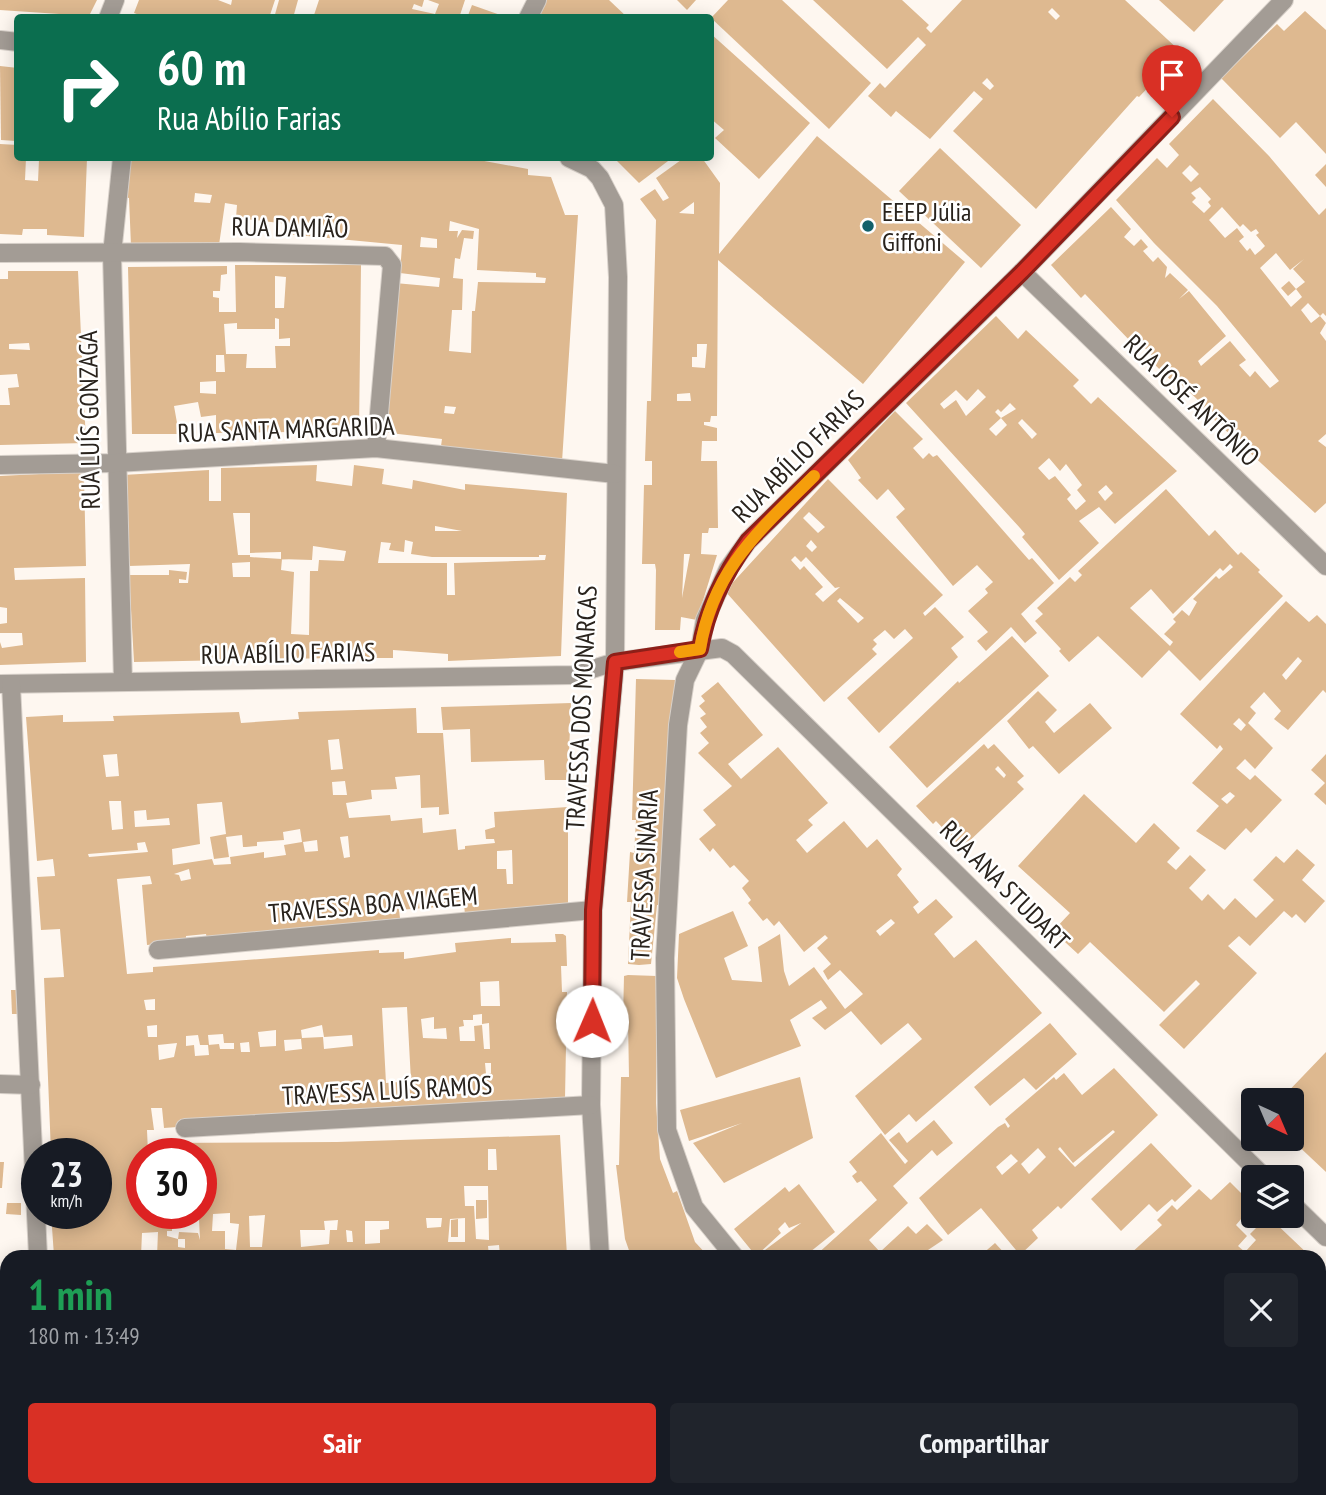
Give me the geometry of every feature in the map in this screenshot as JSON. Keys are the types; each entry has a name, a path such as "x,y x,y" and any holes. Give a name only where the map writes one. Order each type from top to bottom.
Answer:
{"street":[{"name":"RUA ABÍLIO FARIAS","path":"5,684 573,675 615,662 700,649 705,620 728,569 748,541 1022,272 1284,0"},
{"name":"RUA LUÍS GONZAGA","path":"122,161 111,254 123,682"},
{"name":"TRAVESSA DOS MONARCAS","path":"575,161 592,169 604,185 616,216 618,277 615,662 593,910 591,1105 600,1250"},
{"name":"RUA DAMIÃO","path":"0,253 240,252 385,256 392,265 376,447"},
{"name":"RUA JOSÉ ANTÔNIO","path":"1022,272 1326,566"},
{"name":"RUA SANTA MARGARIDA","path":"0,466 116,463 376,447 615,474"},
{"name":"RUA ANA STUDART","path":"700,649 722,648 733,654 1252,1165"},
{"name":"TRAVESSA SINARIA","path":"700,649 685,680 678,726 665,958 667,1130 694,1207 729,1250"},
{"path":"5,684 31,1085 38,1250"},
{"name":"TRAVESSA BOA VIAGEM","path":"158,950 593,910"},
{"path":"0,1084 31,1085"},
{"name":"TRAVESSA LUÍS RAMOS","path":"185,1128 591,1105"},
{"path":"1304,1216 1326,1237"}],"building":[{"path":"0,0 97,0 90,14 0,10"},
{"path":"139,0 218,0 231,5 232,0 275,0 270,14 134,13"},
{"path":"279,0 298,0 294,14 275,14"},
{"path":"319,0 424,0 422,7 414,4 412,9 435,14 314,14"},
{"path":"428,0 465,0 460,14 435,14 439,4"},
{"path":"544,0 609,0 624,14 537,14"},
{"path":"677,0 696,0 687,10"},
{"path":"728,0 782,0 871,83 829,129 714,21 714,15"},
{"path":"813,0 902,0 929,25 926,28 931,33 962,0 1125,0 1181,52 1172,62 1182,72 1168,87 1158,77 1137,96 1036,209 953,131 983,99 974,91 930,139 896,111 891,117 868,96 880,83 885,88 926,45 918,37 887,69","holes":["1052,8 1060,16 1056,20 1048,12","987,78 994,86 990,90 982,83"]},
{"path":"1159,0 1224,0 1194,32"},
{"path":"472,5 498,14 469,14"},
{"path":"1305,11 1326,30 1326,154 1296,122 1280,138 1221,78 1277,24 1284,31"},
{"path":"714,37 810,123 759,179 715,138 724,130 714,121"},
{"path":"0,66 14,68 14,141 1,140"},
{"path":"1213,99 1269,156 1319,215 1326,208 1326,316 1323,313 1320,316 1326,323 1320,333 1326,341 1326,434 1318,441 1326,447 1326,503 1315,513 1196,403 1199,401 1181,384 1178,387 1152,362 1155,359 1141,344 1136,341 1133,344 1085,294 1081,298 1051,265 1111,207 1131,229 1124,237 1134,246 1141,239 1148,247 1143,251 1153,262 1158,257 1167,267 1165,278 1170,273 1188,290 1179,299 1189,291 1226,336 1198,361 1201,366 1230,341 1246,360 1239,365 1250,377 1255,371 1270,388 1279,381 1217,306 1154,243 1116,200 1157,158 1167,168 1179,155 1169,144","holes":["1190,165 1199,174 1191,182 1182,173","1200,187 1211,199 1208,202 1211,206 1204,213 1192,202 1196,198 1191,193","1222,207 1240,227 1243,224 1251,232 1256,229 1259,233 1256,235 1265,246 1255,255 1250,248 1247,251 1239,241 1244,237 1237,228 1225,238 1209,220","1276,253 1290,270 1304,259 1293,269 1305,282 1296,289 1302,297 1291,307 1260,268","1308,303 1320,316 1311,323 1301,310"]},
{"path":"817,136 965,262 863,384 718,260 717,416 711,416 710,422 704,422 704,425 717,428 717,441 702,441 701,461 717,461 718,528 709,528 708,533 702,533 701,554 717,555 697,620 681,617 680,630 655,630 655,564 642,564 644,485 652,485 652,461 645,461 647,401 651,401 656,220 640,199 655,189 663,201 669,198 656,178 680,161 704,161 720,183 719,254","holes":["694,202 694,214 679,213","697,344 707,344 705,368 692,367 692,357 697,357","690,393 691,401 677,401 677,394","684,554 690,554 682,598"]},
{"path":"0,144 14,145 14,161 26,161 25,180 38,181 39,161 87,161 84,237 47,235 47,229 23,229 22,235 0,234"},
{"path":"940,148 1021,225 981,268 899,191"},
{"path":"127,161 484,161 528,169 528,175 551,177 565,215 578,215 562,462 441,446 442,439 381,432 395,283 439,287 440,278 400,273 402,245 286,234 288,224 236,218 237,205 225,203 219,245 131,246 129,198 123,197","holes":["195,193 212,195 210,203 194,202","450,221 479,229 477,270 536,273 536,277 546,278 545,283 478,282 475,311 472,311 471,353 449,351 452,310 462,310 463,279 453,278 455,258 460,259 464,238 473,239 474,231 462,230 457,238 458,231 449,231","421,237 437,239 437,248 420,247","445,406 456,407 454,414 444,413"]},
{"path":"617,161 668,161 639,183"},
{"path":"1326,164 1326,187 1315,175"},
{"path":"235,265 361,265 359,431 216,433 216,415 201,417 198,402 174,406 179,434 132,434 128,267 227,266 227,274 221,275 220,291 213,291 213,297 219,298 219,312 236,312","holes":["275,276 286,277 284,308 275,308","275,318 279,319 279,339 290,338 290,346 275,346 276,368 246,368 247,354 226,354 224,324 237,323 237,329 275,329","216,355 224,355 225,372 216,372","216,381 216,394 200,393 200,382"]},
{"path":"8,271 78,271 86,443 0,445 0,405 10,405 8,388 19,387 17,374 0,375 0,279 8,279","holes":["29,343 30,350 9,349 9,344"]},
{"path":"1289,281 1296,289 1288,296 1281,288"},
{"path":"996,316 1018,339 1026,330 1079,380 1073,386 1091,404 1098,397 1177,471 1115,524 1099,507 1079,521 1099,543 1059,580 1022,537 1025,534 1020,528 906,403","holes":["978,389 986,397 966,416 956,400 944,409 940,404 956,390 967,401","1010,403 1016,409 1001,418 995,412 998,409 1001,412","1001,418 1007,425 996,436 989,429","1022,419 1037,434 1032,439 1018,423","1049,458 1060,471 1066,464 1082,485 1077,490 1086,501 1076,510 1067,499 1071,495 1055,476 1049,480 1038,468","1106,485 1113,493 1105,501 1098,492"]},
{"path":"895,411 923,439 913,448 923,459 929,453 933,457 937,455 1029,560 1032,558 1054,583 1021,614 1037,633 1025,643 1011,627 986,651 977,641 988,632 968,611 988,593 985,589 993,582 977,565 953,586 896,517 905,509 888,489 877,500 858,480 861,478 848,460"},
{"path":"317,465 316,481 352,486 354,465 384,469 382,484 412,489 413,480 465,490 465,484 567,493 561,656 448,661 448,654 393,650 393,658 365,658 365,652 336,648 334,658 134,662 129,575 169,575 169,570 187,572 186,580 179,579 179,583 188,583 190,564 129,566 123,475 209,470 209,501 221,501 221,468","holes":["233,513 250,513 250,553 281,552 281,559 238,555","435,526 462,531 435,531","405,540 413,542 411,554 432,557 546,555 545,560 454,563 455,595 447,595 447,563 378,563 381,542 391,543 389,550 404,552","313,546 346,551 344,561 319,560 318,571 310,571 309,635 291,634 294,572 281,570 282,559 312,560","250,562 250,577 233,577 232,563"]},
{"path":"78,472 84,476 86,566 14,568 15,580 85,578 86,662 0,665 0,642 2,648 23,645 22,633 0,633 0,624 7,623 7,608 0,607 0,476"},
{"path":"828,479 943,595 923,613 925,616 935,607 964,637 951,648 958,657 879,733 847,698 913,638 905,629 894,639 885,630 873,640 877,644 872,649 877,654 824,702 725,591","holes":["809,512 825,527 818,533 803,518","811,540 817,547 812,552 806,546","795,556 801,562 806,557 835,588 840,587 823,602 815,594 823,587 804,566 800,570 791,560","840,598 864,618 858,623 837,601"]},
{"path":"1166,489 1209,536 1215,530 1238,555 1241,552 1260,570 1258,572 1283,596 1200,681 1169,650 1142,678 1098,636 1069,662 1059,651 1061,649 1035,621 1043,614 1037,608 1070,577 1075,582 1082,575 1078,571","holes":["1230,564 1233,567 1219,579 1216,576 1193,599 1197,602 1189,616 1182,610 1173,619 1176,622 1164,634 1173,642 1170,646 1130,608 1151,589 1173,614 1220,568 1223,571"]},
{"path":"1286,601 1309,622 1317,615 1326,624 1326,693 1323,690 1288,730 1274,719 1281,711 1264,692 1250,707 1256,713 1248,723 1273,748 1255,769 1245,759 1236,768 1250,780 1255,775 1282,800 1251,833 1246,828 1225,850 1196,831 1219,806 1192,783 1223,749 1220,745 1217,749 1180,714","holes":["1298,657 1302,661 1286,680 1282,675","1239,718 1246,725 1241,731 1233,724","1230,792 1235,796 1227,804 1221,799"]},
{"path":"1012,636 1049,676 927,788 889,747 958,681 959,683"},
{"path":"636,679 676,680 667,905 657,905 651,964 639,965 628,964 631,902 627,902 630,852 634,853 636,820 632,820"},
{"path":"718,682 763,735 728,764 741,779 778,747 828,803 808,820 813,825 796,840 807,853 844,821 867,848 877,839 902,869 897,875 919,902 913,907 918,914 936,899 953,917 934,934 954,958 976,940 1042,1013 916,1122 909,1114 885,1135 855,1096 922,1039 908,1023 881,1045 851,1011 825,1030 812,1018 827,1008 821,1000 790,1020 801,1046 716,1078 677,978 679,934 733,911 748,946 724,958 732,980 762,982 758,947 780,934 784,971 789,986 814,967 845,1009 863,994 840,970 828,980 823,971 831,964 817,948 828,938 825,935 804,952 779,921 774,926 767,918 763,921 748,903 751,900 742,888 749,881 734,865 730,868 713,848 710,852 699,839 716,825 703,810 732,786 698,753 709,743 700,733 707,727 700,718 706,714 699,706 705,701 701,696","holes":["891,919 895,923 880,936 876,931"]},
{"path":"1038,691 1057,710 1045,722 1054,733 1090,703 1112,728 1059,774 1033,746 1029,749 1007,721"},
{"path":"571,703 568,780 545,780 544,760 471,762 470,729 443,730 441,707"},
{"path":"416,708 417,733 443,733 449,814 439,815 439,807 421,808 420,775 395,777 397,789 371,790 372,799 346,803 349,818 390,815 391,821 422,818 423,833 456,829 458,850 465,849 465,846 495,843 494,839 486,839 485,830 495,827 494,812 568,807 568,907 465,914 464,905 399,910 400,918 207,939 206,934 186,936 186,941 147,945 142,885 152,884 150,876 117,879 127,974 153,972 153,967 379,950 379,953 404,952 404,959 456,952 455,943 511,938 511,943 556,942 555,934 563,934 566,936 567,966 561,966 562,992 567,992 565,1099 164,1128 162,1108 151,1108 154,1130 147,1130 147,1138 126,1138 126,1229 172,1229 167,1231 167,1236 178,1239 179,1232 198,1233 200,1240 199,1229 225,1231 225,1249 236,1250 157,1250 158,1232 142,1233 141,1250 54,1250 52,1229 112,1229 112,1138 50,1138 44,978 64,977 60,929 41,930 37,877 55,876 53,859 37,861 26,717 63,715 63,722 114,721 113,716 239,712 241,723 299,719 298,712","holes":["339,739 343,769 331,770 328,740","117,754 119,776 106,777 103,755","345,781 347,795 333,795 332,782","109,801 121,801 123,829 112,830","222,802 226,834 210,837 214,859 229,857 226,837 242,835 243,847 257,846 257,842 284,840 283,832 300,829 302,842 284,845 286,855 264,858 264,852 230,857 231,864 214,865 212,859 173,865 172,849 200,844 197,804","146,810 147,820 169,818 170,825 135,827 134,811","348,836 350,857 344,858 340,837","317,840 318,851 305,852 303,842","145,842 148,852 89,857 88,854 138,850 137,843","512,850 513,884 507,884 506,869 497,869 497,851","189,869 191,879 181,881 179,875 174,874","499,981 500,1006 481,1006 480,982","155,999 155,1010 146,1010 144,1000","407,1007 411,1081 386,1083 382,1008","482,1014 482,1024 489,1023 490,1049 484,1049 482,1025 474,1026 475,1041 460,1041 459,1027 464,1026 463,1020 473,1020 473,1015","434,1017 434,1029 446,1028 447,1039 423,1038 421,1019","157,1025 157,1037 148,1037 147,1026","322,1025 324,1037 352,1035 353,1046 324,1049 323,1037 302,1038 301,1030","276,1030 276,1046 260,1047 258,1032","223,1034 224,1043 234,1043 234,1049 220,1049 219,1044 209,1045 208,1035","198,1035 200,1045 208,1045 209,1055 195,1056 194,1045 186,1046 186,1036","301,1039 302,1049 285,1051 284,1040","249,1042 250,1052 241,1052 240,1043","177,1043 174,1057 159,1060 158,1045","485,1063 491,1063 491,1073 486,1074","178,1239 185,1239 185,1248 178,1247"]},
{"path":"984,744 988,749 994,744 1024,776 1017,782 1024,789 962,848 936,821 933,824 916,806","holes":["998,766 1006,775 1004,778 995,769"]},
{"path":"1326,754 1326,805 1314,794 1325,783 1311,770"},
{"path":"1084,794 1136,843 1154,823 1180,848 1167,862 1176,870 1190,855 1206,870 1189,888 1202,901 1208,894 1224,910 1235,898 1256,918 1274,900 1253,880 1276,856 1284,863 1297,849 1315,865 1302,880 1325,901 1305,923 1296,914 1292,918 1284,911 1250,946 1239,936 1228,946 1257,973 1184,1049 1159,1025 1200,984 1196,980 1164,1012 1090,942 1078,954 1053,931 1070,913 1018,866"},
{"path":"624,976 657,976 656,1103 660,1159 673,1193 677,1191 695,1242 702,1250 629,1250 625,1239 616,1165 619,1165 621,1077 629,1077 628,1019 623,1020"},
{"path":"11,990 18,990 19,1014 12,1014"},
{"path":"1050,1023 1077,1054 1036,1090 1024,1078 990,1106 974,1087"},
{"path":"1326,1052 1326,1172 1304,1151 1304,1088 1291,1088"},
{"path":"1114,1068 1158,1115 1061,1209 1058,1206 1032,1230 1038,1238 1025,1250 1016,1250 981,1208 948,1235 919,1198 998,1127 1005,1123 1008,1128 1010,1126 1005,1119 1054,1077 1056,1080 1064,1073 1082,1095","holes":["1113,1130 1115,1132 1075,1167 1058,1149 1060,1147 1073,1163","1038,1148 1046,1157 1029,1174 1021,1164","1011,1154 1018,1161 1002,1175 996,1167"]},
{"path":"800,1077 813,1138 724,1183 693,1143 742,1123 689,1141 680,1110"},
{"path":"934,1120 953,1143 937,1156 932,1150 893,1186 908,1203 869,1240 878,1250 822,1250 877,1200 861,1181 857,1183 852,1176 857,1172 849,1162 881,1133 905,1164 908,1161 889,1140 899,1132 907,1143"},
{"path":"560,1135 567,1250 499,1250 499,1245 488,1246 488,1250 236,1250 239,1224 230,1223 230,1213 217,1214 217,1143","holes":["488,1149 496,1149 497,1170 488,1170","464,1186 488,1186 489,1240 476,1239 474,1206 465,1206","265,1215 262,1247 250,1247 249,1216","426,1218 442,1218 441,1227 427,1228","465,1218 465,1242 448,1242 450,1219","338,1220 337,1230 330,1230 329,1244 301,1247 300,1230 325,1230 324,1221","365,1221 389,1221 389,1229 380,1230 380,1243 365,1244","346,1230 352,1231 353,1242 347,1242"]},
{"path":"1151,1143 1192,1186 1175,1202 1172,1199 1157,1212 1149,1204 1121,1231 1091,1199"},
{"path":"0,1162 4,1162 2,1188 0,1188"},
{"path":"1230,1182 1241,1193 1241,1219 1236,1225 1247,1236 1238,1246 1243,1250 1134,1250 1162,1225 1157,1220 1172,1205 1177,1210 1199,1189 1211,1200"},
{"path":"799,1184 835,1232 812,1250 765,1250 801,1223 789,1228 785,1222 778,1229 781,1233 763,1250 751,1250 734,1229 785,1187 789,1192"},
{"path":"476,1200 487,1200 487,1218 476,1219"},
{"path":"7,1203 21,1203 21,1215 6,1214"},
{"path":"458,1219 458,1237 451,1237 451,1220"},
{"path":"927,1224 943,1240 928,1250 882,1250 908,1226 916,1234"},
{"path":"1256,1228 1281,1228 1304,1250 1247,1250 1256,1240 1250,1234"},
{"path":"995,1243 1001,1250 987,1250"}],"slow traffic":[{"path":"680,652 700,649 705,620 728,569 748,541 814,476"}],"place":[{"name":"EEEP Júlia Giffoni","path":"868,226"}],"route":[{"path":"592,1021 593,910 615,662 700,649 705,620 728,569 748,541 1022,272 1172,117"}]}
